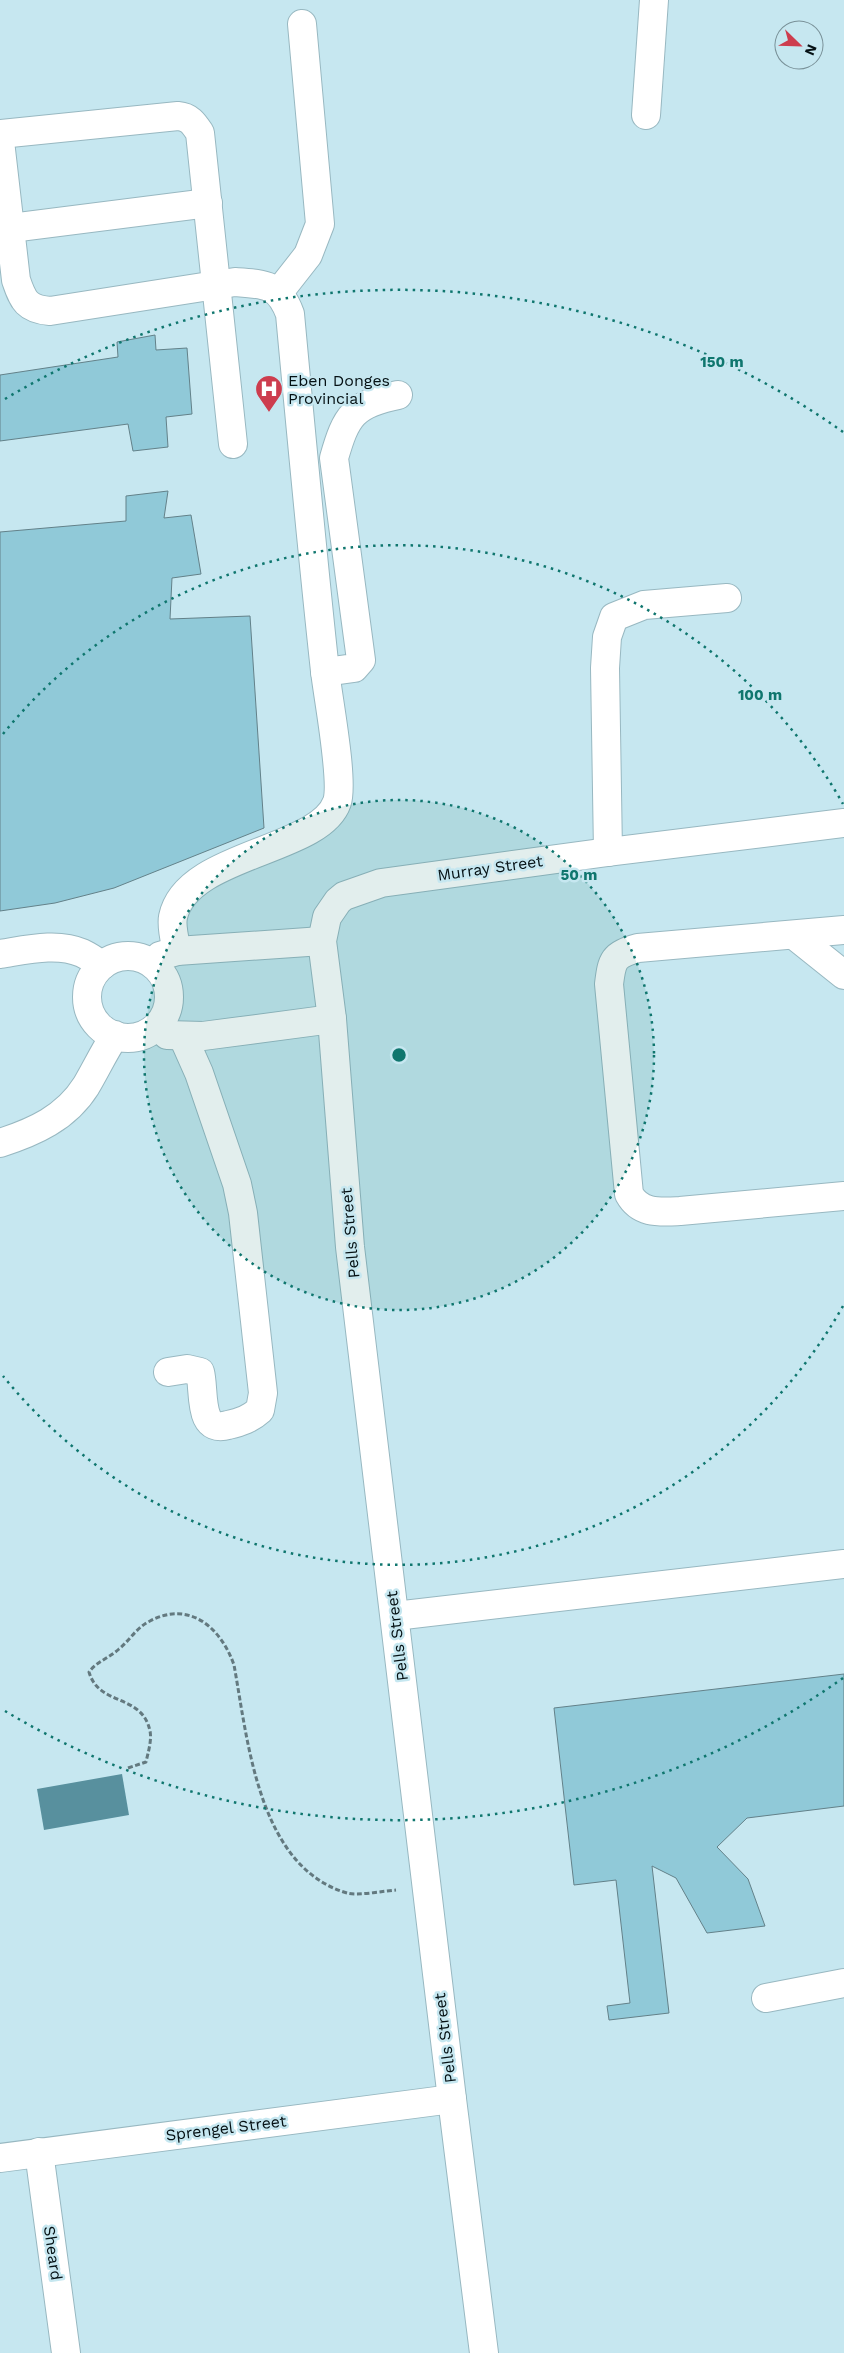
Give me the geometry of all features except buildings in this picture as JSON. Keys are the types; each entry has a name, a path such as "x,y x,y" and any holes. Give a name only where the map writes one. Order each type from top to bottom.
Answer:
{"street":[{"path":"646,115 654,0"},
{"path":"279,292 308,255 320,224 302,24"},
{"path":"0,134 186,117 200,133 233,444"},
{"path":"0,141 16,280 21,296 35,309 50,311 235,282 260,284 279,292 290,314 325,672 339,784 337,802 323,822 296,836 219,868 182,898 173,916 172,924 177,951"},
{"path":"11,228 208,203"},
{"path":"325,672 354,668 361,660 334,458 339,439 349,419 358,408 376,400 398,395"},
{"path":"608,852 605,668 608,637 614,617 644,605 727,598"},
{"name":"Murray Street","path":"324,929 338,901 344,896 381,883 608,852 844,823"},
{"path":"147,960 163,976 168,994 166,1009 162,1019 149,1032 134,1037 115,1035 99,1025 89,1010 87,995 89,984 102,965 115,958 126,956 147,960 177,951 324,929"},
{"name":"Pells Street","path":"324,929 350,1247 484,2353"},
{"path":"844,930 794,936 638,948 624,952 616,957 611,967 609,984 629,1194 634,1203 654,1212 844,1196"},
{"path":"794,936 844,975"},
{"path":"0,954 34,949 62,948 82,953 102,965"},
{"path":"149,1032 183,1037 202,1036 332,1020"},
{"path":"0,1144 26,1135 64,1112 86,1086 96,1064 115,1035"},
{"path":"168,1372 187,1369 200,1372 203,1383 203,1405 208,1420 213,1425 222,1427 248,1420 260,1410 263,1393 243,1213 238,1184 200,1073 183,1037"},
{"path":"395,1616 844,1564"},
{"path":"766,1998 844,1983"},
{"name":"Sprengel Street","path":"0,2158 452,2099"},
{"name":"Sheard","path":"39,2152 66,2353"}],"path":[{"path":"128,1768 146,1762 150,1733 146,1719 129,1704 104,1693 94,1686 89,1672 94,1665 106,1660 121,1648 133,1632 148,1621 167,1614 189,1614 214,1632 228,1646 234,1665 257,1783 284,1847 303,1869 324,1884 348,1894 427,1888"}],"water":[{"path":"122,1774 129,1815 44,1830 37,1789"}],"place":[{"name":"Eben Donges Provincial","path":"269,413"}]}
